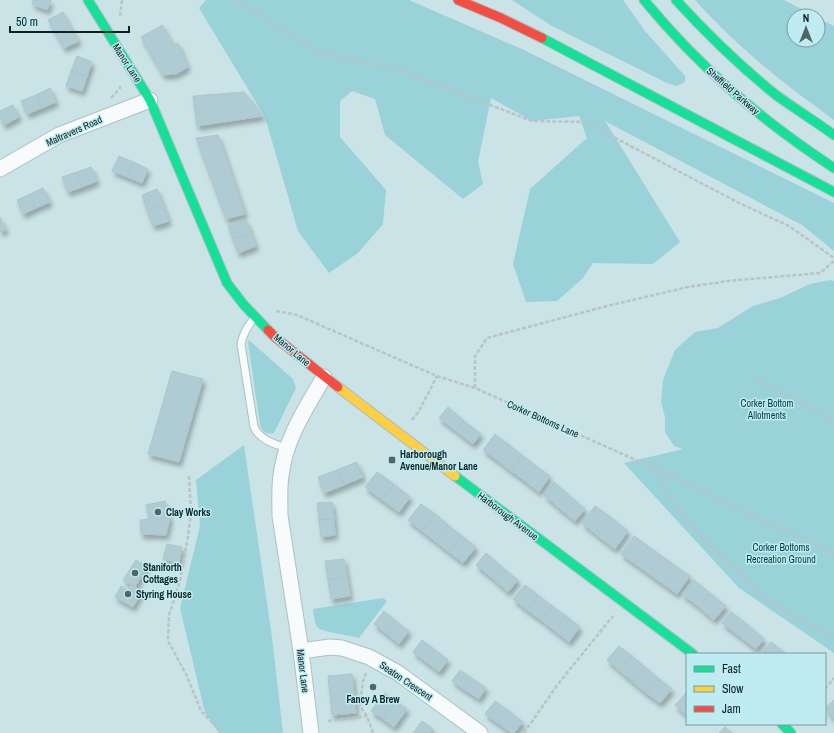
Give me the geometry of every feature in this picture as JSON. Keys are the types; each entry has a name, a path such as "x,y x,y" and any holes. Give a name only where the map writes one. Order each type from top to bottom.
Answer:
{"main road":[{"name":"Manor Lane","path":"88,0 150,100 227,283 244,305 276,338 324,377"},
{"path":"458,0 501,18 555,45 607,74 834,192"},
{"name":"Sheffield Parkway","path":"644,0 697,60 739,98 785,136 834,168"},
{"path":"676,0 696,22 757,79 791,106 834,135"},
{"name":"Harborough Avenue","path":"324,377 692,653"},
{"path":"783,725 791,733"}],"street":[{"name":"Maltravers Road","path":"0,169 59,135 150,100"},
{"name":"Manor Lane","path":"311,733 301,650 280,516 281,474 287,448 300,418 324,377"},
{"name":"Seaton Crescent","path":"301,650 336,648 352,651 369,657 398,673 480,733"}],"lane":[{"path":"256,316 245,329 241,344 254,427 257,434 262,438 287,448"}],"path":[{"path":"108,34 119,29 122,0"},
{"path":"238,0 316,51 399,70 532,121 586,122 739,203 789,226 834,258"},
{"path":"108,100 120,88 119,80"},
{"path":"474,388 475,356 487,338 622,302 688,287 728,281 820,273 834,261"},
{"name":"Corker Bottoms Lane","path":"272,310 297,315 437,376 474,388 665,473 834,554"},
{"path":"419,411 437,376"},
{"path":"755,379 834,420"},
{"path":"665,473 662,488 685,519 715,551 738,571 762,596 796,618 829,634 834,639"},
{"path":"189,476 191,513 180,581 169,615 168,641 186,674 201,711 222,733"},
{"path":"524,733 558,684 624,602"},
{"path":"367,671 363,681 360,706 373,733"},
{"path":"826,688 834,678"},
{"path":"328,721 366,716"}],"green space":[{"path":"206,0 409,0 524,50 834,203 834,251 802,225 605,121 680,242 653,264 593,263 583,278 557,301 526,302 513,264 530,189 587,138 579,116 532,121 491,98 478,162 483,184 463,199 385,135 375,99 352,91 340,101 340,137 386,190 383,224 358,253 329,273 298,231 265,117 199,8"},
{"path":"512,0 623,0 645,31 685,76 685,82 677,86 667,83 550,25"},
{"path":"695,0 784,0 800,8 786,8 786,48 826,48 826,22 834,26 834,120 761,64"},
{"path":"830,280 834,281 834,653 739,588 624,463 683,449 674,446 665,432 665,417 661,402 663,380 675,350 695,332 718,328 753,306 780,298 810,284"},
{"path":"249,340 293,379 296,388 274,433 265,432 262,430 260,425 248,342"},
{"path":"244,445 272,637 283,733 219,733 205,713 180,608 200,526 196,480"},
{"path":"383,598 387,601 359,638 320,629 318,628 314,619 313,609"}],"building":[{"path":"33,0 51,0 47,10 32,4"},
{"path":"63,12 70,26 56,34 48,20"},
{"path":"162,25 174,46 178,43 188,67 176,74 163,75 141,37"},
{"path":"70,26 79,41 64,48 56,34"},
{"path":"77,56 92,62 87,77 71,71"},
{"path":"71,71 87,77 82,91 66,86"},
{"path":"50,88 56,102 42,108 36,95"},
{"path":"244,92 263,116 197,126 193,96"},
{"path":"36,95 42,108 27,114 21,101"},
{"path":"13,105 19,117 4,125 0,117 0,111"},
{"path":"218,135 245,214 226,219 196,138"},
{"path":"119,156 133,162 127,177 112,171"},
{"path":"133,162 148,169 142,183 127,177"},
{"path":"91,167 97,181 82,187 77,172"},
{"path":"77,172 82,187 68,192 62,177"},
{"path":"43,188 50,202 36,208 30,194"},
{"path":"157,189 163,205 147,210 142,195"},
{"path":"30,194 36,208 23,214 17,200"},
{"path":"163,205 169,221 153,226 147,210"},
{"path":"0,217 6,230 0,232"},
{"path":"246,220 251,233 233,239 228,226"},
{"path":"251,233 256,246 238,253 233,239"},
{"path":"172,371 203,379 179,462 148,454"},
{"path":"448,407 464,421 456,431 439,418"},
{"path":"464,421 481,434 473,444 456,431"},
{"path":"495,434 509,445 497,460 483,450"},
{"path":"509,445 522,455 511,471 497,460"},
{"path":"522,455 536,466 525,481 511,471"},
{"path":"357,462 363,477 344,485 337,470"},
{"path":"536,466 550,476 539,492 525,481"},
{"path":"337,470 344,485 324,493 318,477"},
{"path":"377,472 394,484 382,500 365,487"},
{"path":"554,482 570,496 559,508 544,495"},
{"path":"394,484 410,497 399,512 382,500"},
{"path":"570,496 585,509 575,521 559,508"},
{"name":"Clay Works","path":"165,501 170,519 166,535 141,534 140,520 149,519 146,505"},
{"path":"332,502 334,519 319,520 317,503"},
{"path":"421,504 435,514 422,531 408,520"},
{"path":"595,506 612,518 598,536 582,523"},
{"path":"435,514 448,525 436,542 422,531"},
{"path":"612,518 628,531 615,549 598,536"},
{"path":"334,519 335,535 321,537 319,520"},
{"path":"448,525 462,536 449,552 436,542"},
{"path":"462,536 476,547 463,563 449,552"},
{"path":"634,536 648,546 635,564 621,554"},
{"path":"167,544 182,547 179,563 163,559"},
{"path":"648,546 662,556 649,574 635,564"},
{"path":"486,553 502,567 492,578 476,565"},
{"path":"662,556 676,566 663,584 649,574"},
{"path":"344,559 347,577 328,580 325,561"},
{"name":"Staniforth Cottages","path":"136,560 147,567 135,587 123,580"},
{"path":"676,566 690,576 677,594 663,584"},
{"path":"502,567 518,580 508,592 492,578"},
{"path":"347,577 350,596 331,599 328,580"},
{"path":"694,580 710,593 699,607 682,594"},
{"name":"Styring House","path":"131,585 142,591 133,607 115,597 121,586 127,590"},
{"path":"525,585 538,595 527,610 513,599"},
{"path":"710,593 726,606 714,620 699,607"},
{"path":"538,595 552,606 541,620 527,610"},
{"path":"552,606 566,616 555,631 541,620"},
{"path":"384,611 396,621 387,634 374,624"},
{"path":"731,612 748,625 739,636 722,623"},
{"path":"566,616 580,627 569,642 555,631"},
{"path":"396,621 409,631 399,644 387,634"},
{"path":"748,625 764,639 756,649 739,636"},
{"path":"422,640 435,650 426,662 413,652"},
{"path":"771,642 785,653 762,653"},
{"path":"619,646 632,656 620,671 607,660"},
{"path":"435,650 448,660 439,672 426,662"},
{"path":"632,656 645,667 633,682 620,671"},
{"path":"645,667 658,678 646,693 633,682"},
{"path":"460,670 473,679 465,690 452,681"},
{"path":"352,674 356,713 332,715 328,676"},
{"path":"658,678 672,689 660,703 646,693"},
{"path":"473,679 486,688 479,699 465,690"},
{"path":"385,693 396,701 383,719 371,711"},
{"path":"686,693 686,715 675,705"},
{"path":"834,700 834,719 826,709 826,707"},
{"path":"396,701 407,709 394,727 383,719"},
{"path":"495,701 509,711 499,724 485,714"},
{"path":"509,711 523,722 514,733 511,733 499,724"},
{"path":"422,721 433,729 430,733 413,733"},
{"path":"725,727 732,733 719,733"}],"traffic: fast":[{"path":"88,0 150,100 227,283 244,305 268,330"},
{"path":"644,0 687,48 732,91 781,131 834,168"},
{"path":"676,0 750,73 776,95 834,135"},
{"path":"542,38 834,192"},
{"path":"455,476 692,653"},
{"path":"783,725 791,733"}],"traffic: slow":[{"path":"338,387 455,476"}],"traffic: jam":[{"path":"458,0 501,18 542,38"},
{"path":"268,330 338,387"}],"place":[{"name":"Harborough Avenue/Manor Lane","path":"392,460"},
{"name":"Clay Works","path":"158,512"},
{"name":"Staniforth Cottages","path":"135,573"},
{"name":"Styring House","path":"128,594"},
{"name":"Fancy A Brew","path":"373,687"}],"park label":[{"name":"Corker Bottom Allotments","path":"767,408"},
{"name":"Corker Bottoms Recreation Ground","path":"781,552"}]}
